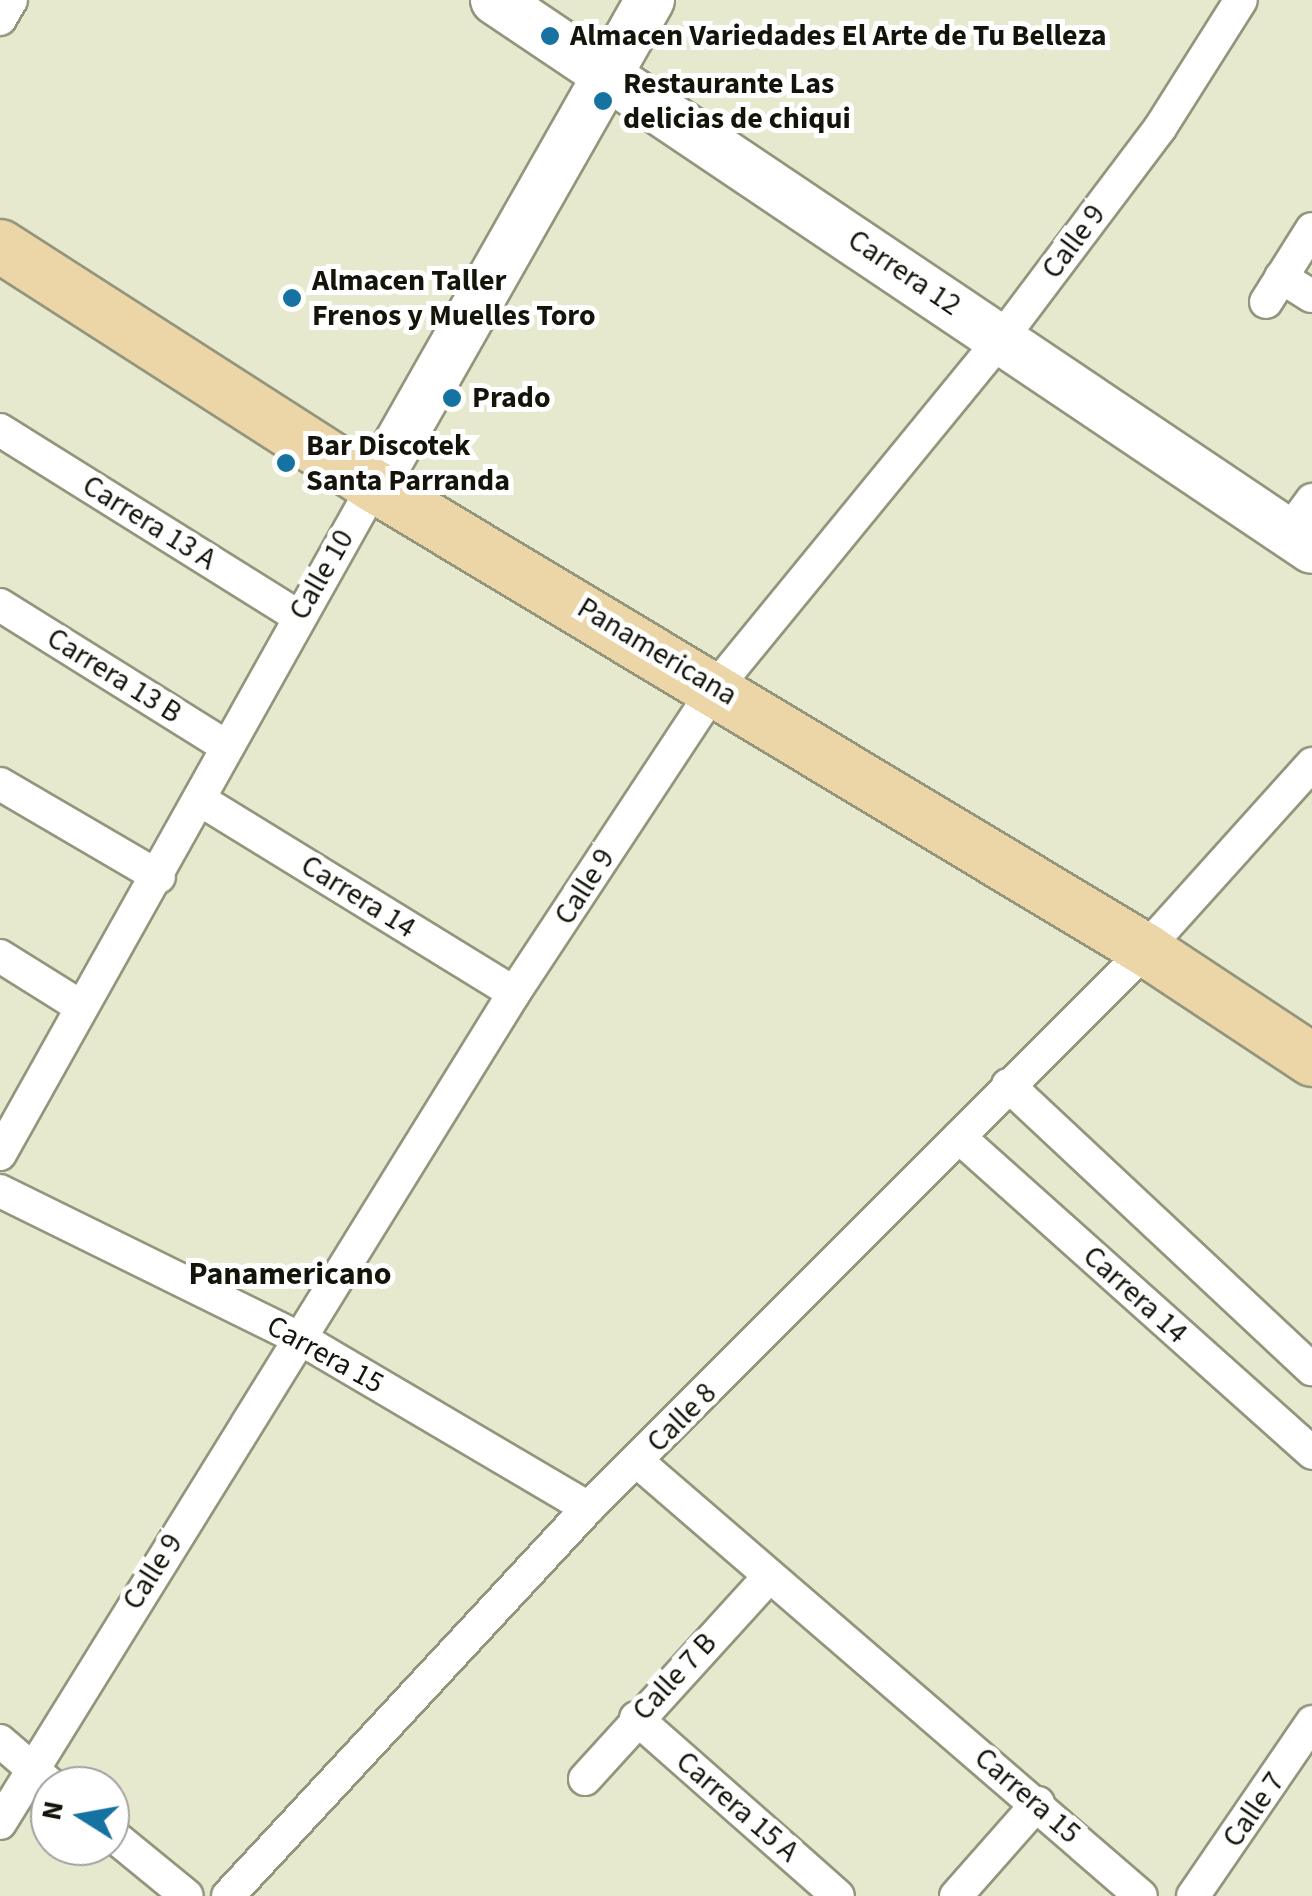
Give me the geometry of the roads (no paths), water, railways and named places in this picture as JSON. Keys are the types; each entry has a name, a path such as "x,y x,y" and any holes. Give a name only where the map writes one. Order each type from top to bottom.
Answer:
{"main road":[{"name":"Panamericana","path":"0,222 380,476"},
{"name":"Panamericana","path":"0,246 724,678 1312,1036"},
{"name":"Panamericana","path":"1153,942 1312,1060"}],"street":[{"path":"0,18 11,0"},
{"name":"Carrera 12","path":"494,0 610,73 1002,338 1304,527"},
{"name":"Calle 10","path":"0,1154 80,1006 202,801 298,616 650,0"},
{"name":"Calle 9","path":"48,1766 80,1686 303,1340 514,993 724,678 1002,338 1160,128 1241,0"},
{"path":"1312,228 1274,289 1312,296"},
{"name":"Carrera 13 A","path":"0,430 298,616"},
{"name":"Carrera 13 B","path":"0,605 227,747"},
{"name":"Calle 8","path":"228,1896 588,1508 1153,942 1312,764"},
{"path":"0,784 158,877"},
{"name":"Carrera 14","path":"202,801 514,993"},
{"path":"0,956 80,1006"},
{"path":"1008,1085 1312,1369"},
{"name":"Carrera 14","path":"958,1138 1312,1453"},
{"name":"Carrera 15","path":"0,1191 303,1340 588,1508"},
{"name":"Carrera 15","path":"638,1462 1141,1896"},
{"name":"Calle 7 B","path":"586,1779 636,1718 768,1578"},
{"name":"Carrera 15 A","path":"636,1718 838,1896"},
{"name":"Calle 7","path":"1193,1896 1312,1722"},
{"path":"0,1741 30,1767"},
{"name":"Calle 9","path":"0,1823 30,1792"},
{"path":"956,1896 1038,1804"},
{"path":"130,1849 187,1896"}],"place":[{"name":"Almacen Variedades El Arte de Tu Belleza","path":"550,36"},
{"name":"Restaurante Las delicias de chiqui","path":"603,101"},
{"name":"Almacen Taller Frenos y Muelles Toro","path":"292,298"},
{"name":"Prado","path":"452,398"},
{"name":"Bar Discotek Santa Parranda","path":"286,463"}],"district":[{"name":"Panamericano","path":"290,1274"}]}
